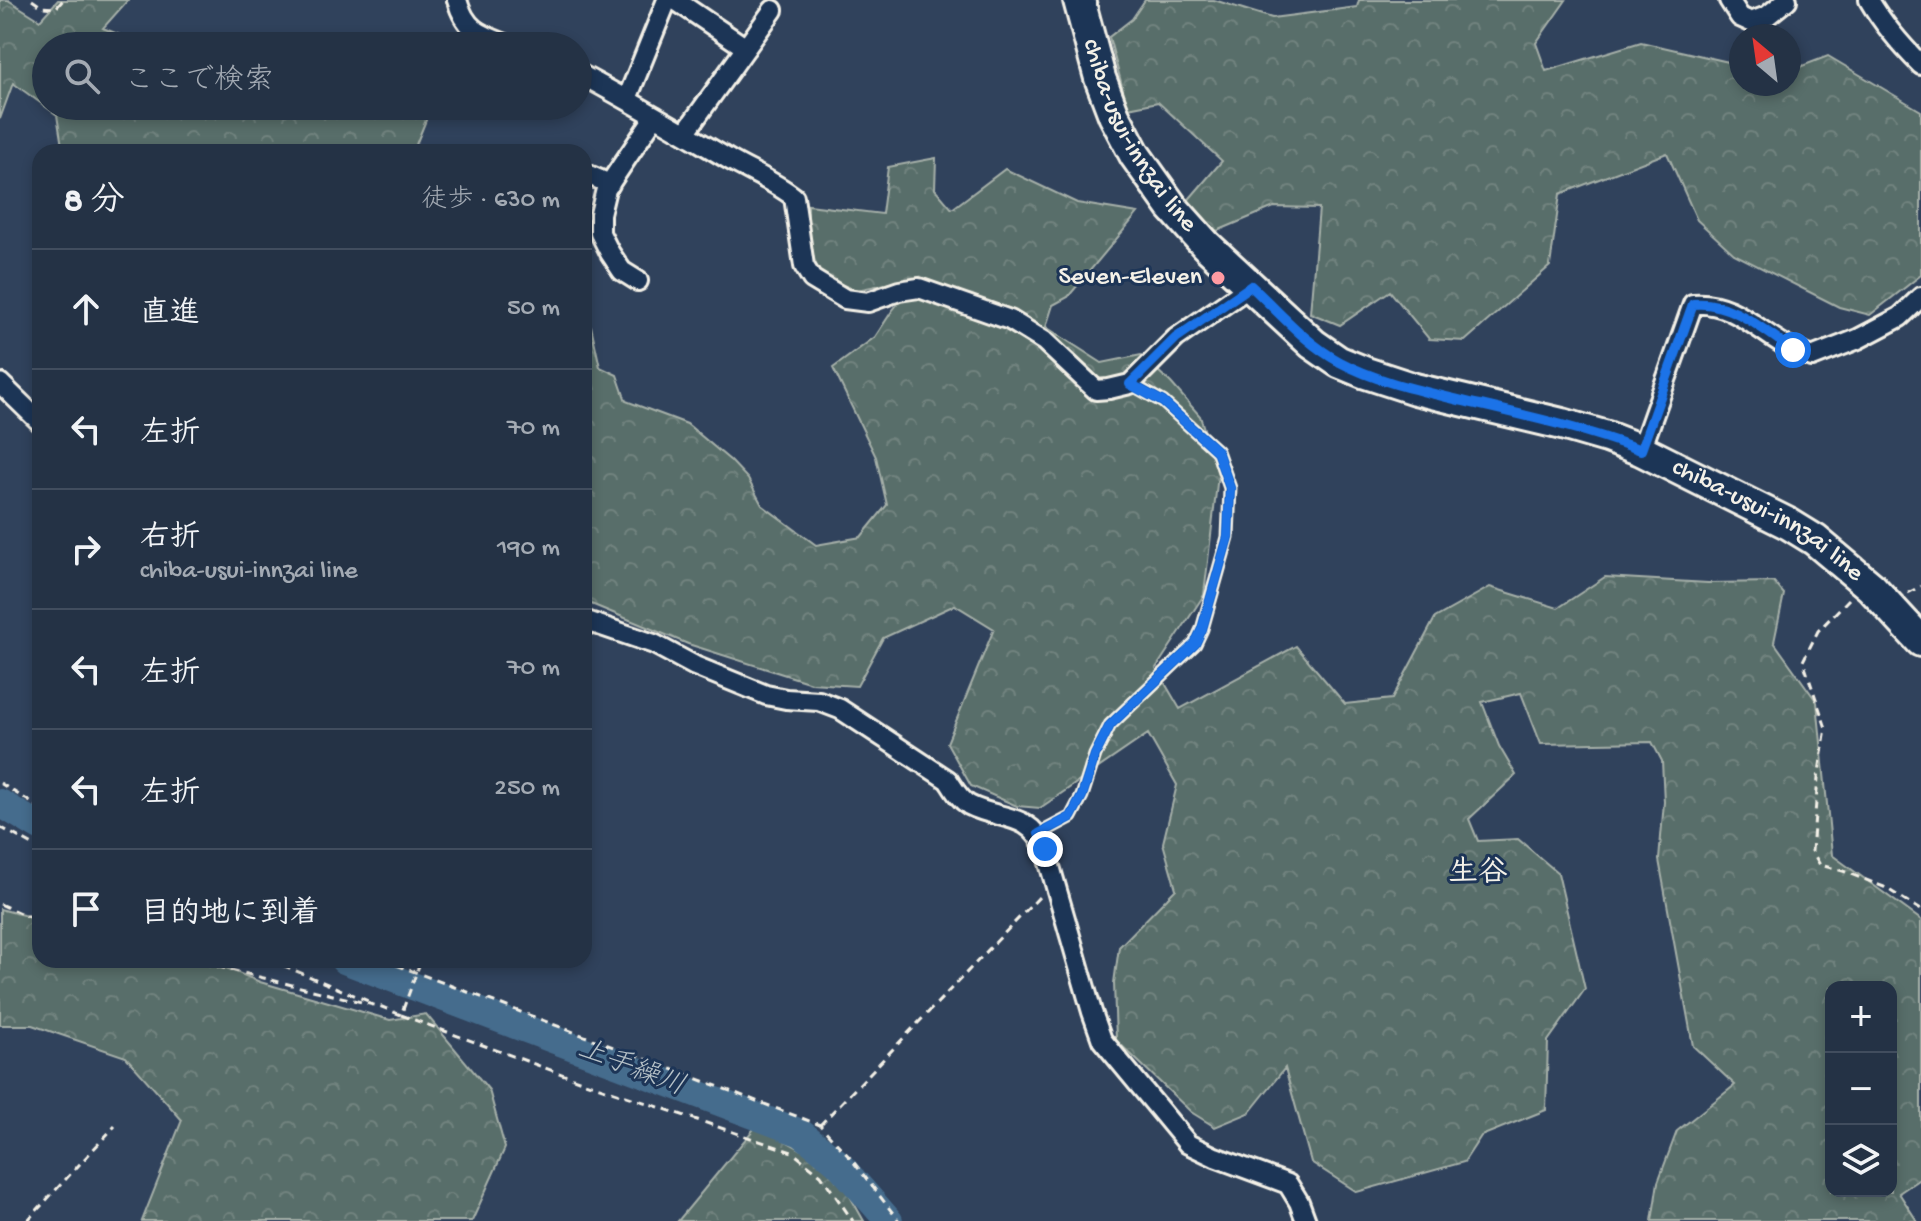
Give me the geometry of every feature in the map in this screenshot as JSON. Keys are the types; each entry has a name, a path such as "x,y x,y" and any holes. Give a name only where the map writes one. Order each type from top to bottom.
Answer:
{"main road":[{"name":"chiba-usui-innzai line","path":"1079,0 1100,78 1114,115 1135,155 1172,207 1206,245 1313,344 1339,362 1415,389 1562,424 1641,450 1815,540 1866,582 1921,641"}],"street":[{"path":"457,0 469,28 478,32"},
{"path":"627,99 667,0"},
{"path":"675,0 746,48"},
{"path":"1729,0 1740,17 1751,22 1767,16 1787,0"},
{"path":"1869,0 1897,39 1921,65"},
{"path":"685,133 773,10"},
{"path":"592,80 785,189 794,197 804,266 812,279 845,299 868,302 899,291 919,288 1010,320 1044,341 1096,390 1130,384 1176,338 1251,286"},
{"path":"638,281 622,271 610,253 600,233 600,214 606,189 655,116"},
{"path":"592,176 610,184"},
{"path":"1641,450 1693,304 1708,303 1731,310 1793,350 1812,357 1858,339 1900,317 1921,297"},
{"path":"0,383 32,414"},
{"path":"592,623 654,644 695,666 766,695 819,701 840,709 948,780 968,804 1026,824 1039,834 1102,1040 1188,1144 1288,1184 1306,1221"}],"lane":[{"path":"1039,834 1071,817 1110,725 1195,644 1228,537 1230,488 1217,451 1163,402 1130,384"}],"path":[{"path":"32,0 42,7 56,8 63,0"},
{"path":"1866,582 1818,631 1803,661 1826,728 1812,851 1820,865 1884,887 1921,910"},
{"path":"0,783 32,803"},
{"path":"0,827 32,845"},
{"path":"820,1125 1054,881"},
{"path":"0,904 32,918"},
{"path":"223,968 382,1007"},
{"path":"289,968 401,1015 567,1076 792,1152 821,1175 853,1221"},
{"path":"403,968 820,1125 852,1160 899,1221"},
{"path":"401,1015 417,968"},
{"path":"27,1221 115,1126"}],"green space":[{"path":"0,0 8,0 40,20 58,0 128,0 103,28 113,32 32,32 32,97 13,83 0,119"},
{"path":"1145,0 1214,0 1272,18 1357,7 1359,0 1566,0 1536,43 1546,71 1641,42 1729,62 1729,96 1801,96 1801,66 1828,56 1921,111 1921,275 1870,315 1839,307 1734,254 1697,220 1667,153 1560,194 1550,266 1465,341 1429,339 1390,291 1340,325 1310,313 1319,208 1274,207 1217,231 1185,204 1222,161 1158,102 1128,108 1109,37 1132,19"},
{"path":"58,120 426,120 416,144 62,144"},
{"path":"936,158 935,189 952,209 1005,169 1077,203 1138,213 1068,297 1053,305 1046,327 1102,363 1141,355 1200,416 1218,475 1204,595 1156,668 1180,709 1296,646 1345,704 1392,699 1435,618 1490,587 1558,608 1605,577 1708,583 1774,582 1784,594 1774,642 1817,702 1832,855 1921,920 1921,1178 1899,1193 1917,1221 1652,1221 1658,1182 1677,1131 1735,1085 1693,1046 1659,860 1664,802 1662,761 1652,742 1541,744 1521,693 1482,702 1499,746 1516,775 1469,819 1478,841 1518,839 1558,873 1585,989 1548,1041 1546,1110 1481,1136 1464,1162 1357,1192 1311,1162 1285,1068 1249,1113 1215,1127 1191,1112 1116,1040 1114,983 1119,947 1176,889 1163,843 1177,785 1148,734 1040,808 1017,806 971,786 947,743 994,629 955,605 883,638 857,686 811,683 688,644 592,604 592,331 600,367 617,375 626,401 687,424 748,479 762,505 816,545 861,537 887,505 876,457 833,368 875,337 919,277 857,290 817,276 808,253 808,205 882,214 888,167"},
{"path":"0,909 32,916 32,968 226,968 260,982 390,1020 426,1014 489,1090 505,1148 472,1221 142,1221 182,1120 126,1057 32,1025 0,1025"},
{"path":"757,1125 834,1168 864,1221 678,1221"}],"waterway":[{"name":"上手繰川","path":"0,803 32,822"},
{"name":"上手繰川","path":"365,968 801,1133 838,1163 889,1221"}],"place":[{"name":"Seven-Eleven","path":"1218,278"}],"district":[{"name":"生谷","path":"1478,874"}],"route":[{"path":"1045,849 1039,834 1071,817 1110,725 1195,644 1202,629 1228,537 1230,488 1217,451 1163,402 1130,384 1176,338 1207,315 1251,286 1313,344 1339,362 1415,389 1562,424 1641,450 1693,304 1708,303 1731,310 1793,350"}]}
